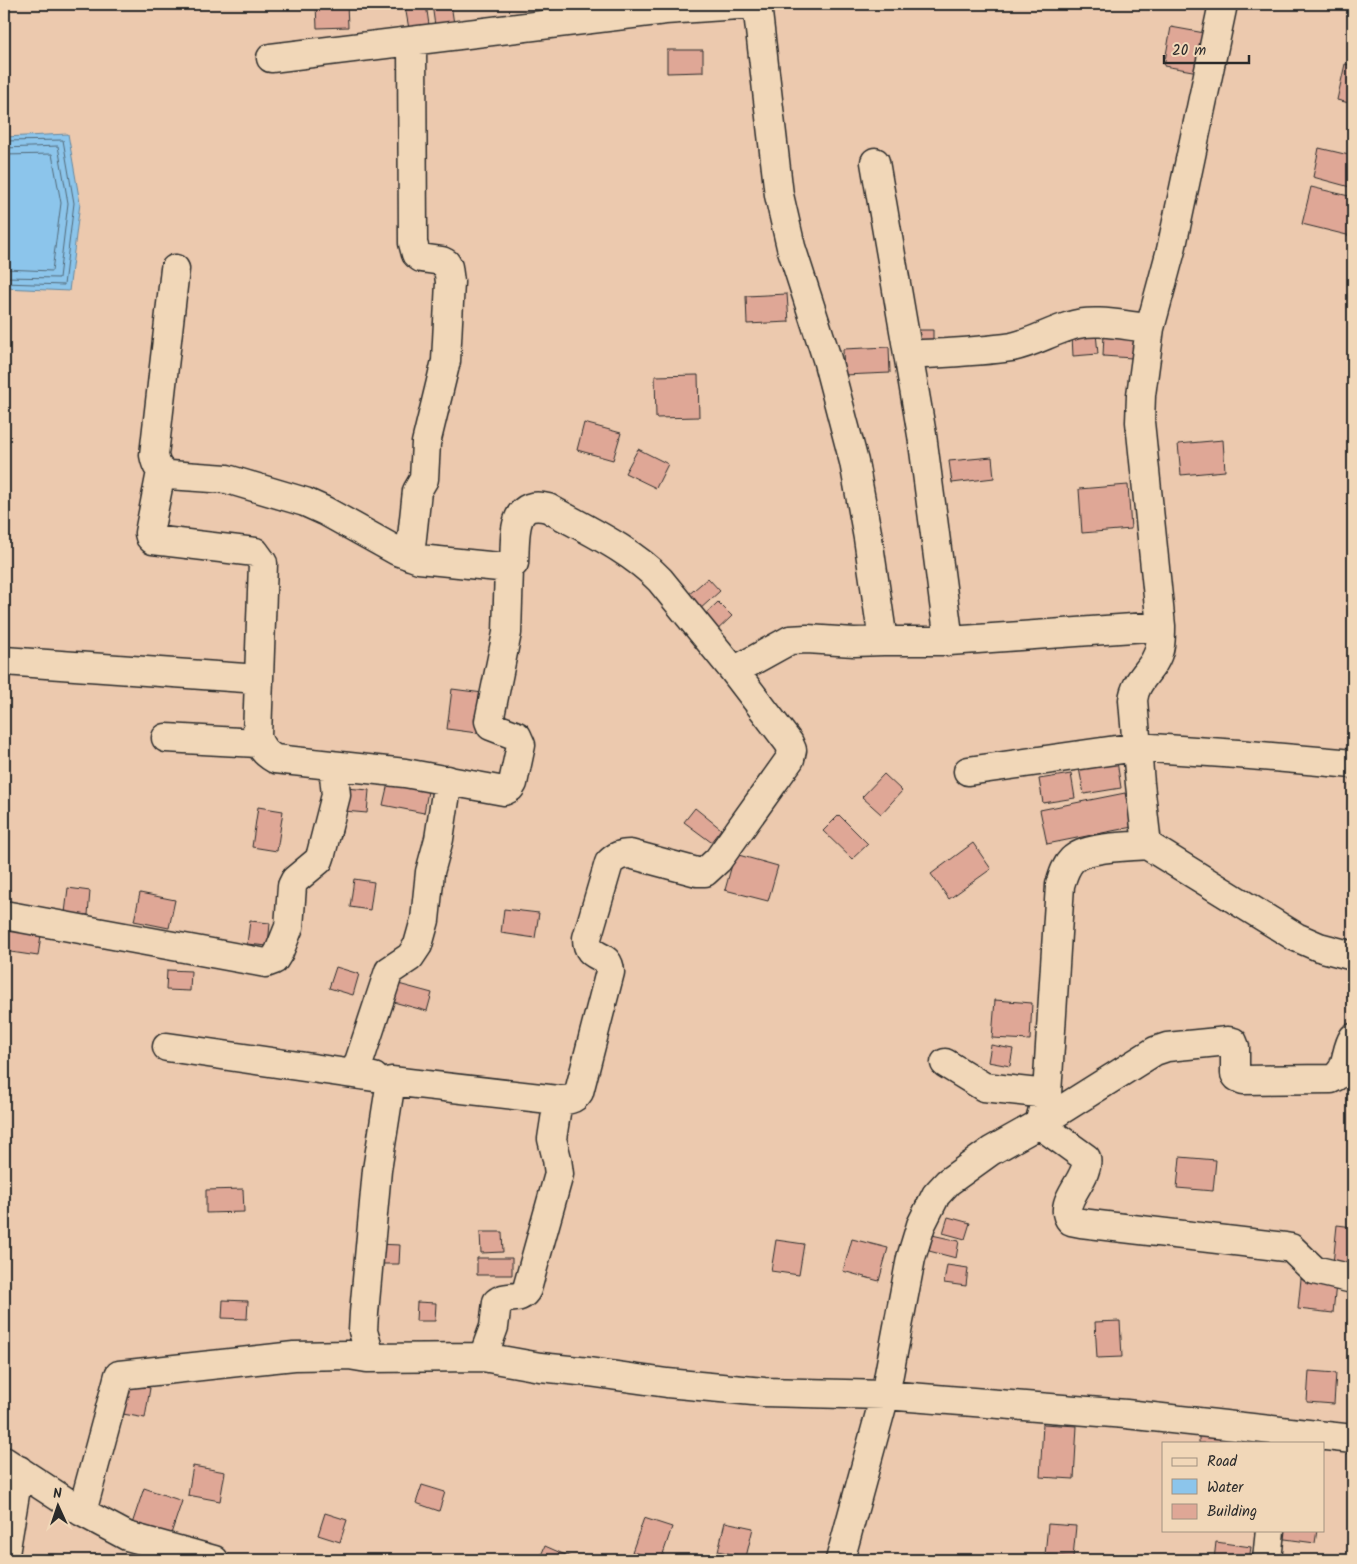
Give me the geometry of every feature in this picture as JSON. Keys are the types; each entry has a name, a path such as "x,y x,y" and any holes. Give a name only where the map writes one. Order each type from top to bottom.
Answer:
{"street":[{"path":"271,58 665,10 753,4"},
{"path":"757,4 779,195 791,247 827,359 854,462 868,538 883,641"},
{"path":"1147,845 1137,748 1134,690 1155,661 1161,642 1161,626 1140,422 1141,395 1150,328 1170,250 1222,4"},
{"path":"410,556 416,495 424,479 427,436 446,361 450,282 446,264 442,261 422,258 416,254 413,243 412,42"},
{"path":"875,162 922,435 949,641"},
{"path":"175,269 154,455 156,465 161,472 170,475 227,479 305,502 325,511 397,552 418,559 509,568"},
{"path":"908,356 1011,347 1032,341 1070,325 1092,323 1150,328"},
{"path":"161,472 149,533 153,540 255,552 263,563 257,736 258,743 275,759 405,773 504,790 510,788 521,745 520,740 517,736 491,726 489,721 507,633 509,568 514,563 517,523 519,516 531,506 548,508 635,558 651,570 734,671 789,743 792,750 790,759 718,860 705,872 697,872 630,854 622,854 615,857 609,863 587,938 587,947 591,952 606,960 610,965 610,972 580,1092 570,1100 391,1081 355,1074 167,1047"},
{"path":"734,671 790,640 807,639 854,642 949,641 1161,626"},
{"path":"4,661 259,679"},
{"path":"166,738 258,743"},
{"path":"968,771 1137,748 1353,764"},
{"path":"4,915 266,963 274,960 279,952 290,921 292,886 295,880 319,860 321,854 336,795 333,765"},
{"path":"355,1074 389,971 410,957 418,944 425,920 430,872 439,839 448,780"},
{"path":"1039,1124 1047,1094 1060,885 1065,869 1073,859 1085,852 1147,845 1296,937 1353,956"},
{"path":"840,1560 885,1395 911,1258 921,1225 936,1195 948,1182 991,1151 1039,1124 1155,1051 1167,1047 1228,1041 1233,1042 1235,1047 1235,1074 1243,1080 1331,1079 1337,1077 1343,1071 1353,1038"},
{"path":"945,1063 984,1087 1047,1094"},
{"path":"367,1358 367,1345 363,1331 366,1294 377,1170 391,1081"},
{"path":"484,1357 494,1327 497,1302 501,1299 521,1297 527,1289 559,1174 552,1139 558,1100"},
{"path":"1039,1124 1086,1158 1087,1167 1068,1203 1067,1213 1071,1221 1291,1248 1314,1270 1353,1279"},
{"path":"82,1512 119,1376 294,1356 349,1356 367,1358 484,1357 540,1367 687,1385 764,1392 885,1395 1163,1417 1279,1436 1353,1439"},
{"path":"4,1560 12,1465 82,1512 127,1536 214,1560"},
{"path":"1267,1560 1270,1532"}],"water":[{"path":"68,134 80,203 69,291 4,288 4,137"}],"building":[{"path":"316,4 347,4 348,27 317,28"},
{"path":"426,4 430,32 410,35 405,6"},
{"path":"432,4 451,4 454,24 435,26"},
{"path":"1171,27 1210,34 1204,73 1164,66"},
{"path":"667,50 703,50 703,72 667,73"},
{"path":"1345,64 1353,66 1353,104 1337,100"},
{"path":"1319,148 1353,156 1353,174 1350,187 1313,177"},
{"path":"1311,187 1353,197 1353,229 1351,236 1302,224"},
{"path":"787,294 789,322 747,324 746,296"},
{"path":"911,330 933,330 933,353 911,353"},
{"path":"1096,333 1098,354 1073,356 1072,335"},
{"path":"1104,334 1134,336 1132,358 1103,356"},
{"path":"889,347 890,373 844,375 843,349"},
{"path":"698,375 699,417 656,418 655,376"},
{"path":"584,423 621,433 613,460 577,450"},
{"path":"1223,440 1225,471 1181,475 1178,444"},
{"path":"638,449 668,464 656,488 625,473"},
{"path":"992,457 994,478 952,483 949,461"},
{"path":"1128,485 1131,529 1082,533 1079,489"},
{"path":"708,578 720,591 699,610 687,596"},
{"path":"718,602 732,616 711,636 697,622"},
{"path":"452,689 483,693 477,733 447,729"},
{"path":"1117,761 1121,788 1084,794 1079,768"},
{"path":"884,774 902,791 881,814 862,797"},
{"path":"1071,774 1075,798 1043,803 1039,779"},
{"path":"388,783 428,791 424,813 383,805"},
{"path":"346,788 369,790 367,813 344,811"},
{"path":"1125,793 1132,827 1047,844 1040,810"},
{"path":"258,807 283,811 277,851 252,847"},
{"path":"695,808 721,829 711,842 684,822"},
{"path":"839,815 868,844 852,859 823,831"},
{"path":"973,843 991,869 949,899 931,874"},
{"path":"735,854 778,866 768,901 725,890"},
{"path":"354,879 374,882 370,910 350,907"},
{"path":"68,888 90,891 88,915 65,913"},
{"path":"140,893 175,900 169,928 134,921"},
{"path":"504,909 539,913 535,938 501,933"},
{"path":"250,921 270,923 268,946 247,944"},
{"path":"7,923 42,928 38,956 4,951"},
{"path":"336,967 359,974 353,995 329,988"},
{"path":"167,970 191,971 190,991 166,990"},
{"path":"391,982 432,993 427,1011 386,1000"},
{"path":"995,1000 1032,1003 1030,1040 992,1038"},
{"path":"991,1045 1013,1049 1010,1066 988,1062"},
{"path":"1180,1157 1216,1160 1213,1191 1177,1188"},
{"path":"243,1189 244,1212 206,1213 206,1190"},
{"path":"948,1217 970,1223 965,1239 943,1233"},
{"path":"1337,1225 1353,1227 1353,1266 1333,1264"},
{"path":"480,1232 502,1232 503,1252 481,1253"},
{"path":"932,1235 959,1241 956,1258 929,1251"},
{"path":"852,1239 888,1248 879,1281 843,1271"},
{"path":"776,1240 804,1244 799,1275 771,1271"},
{"path":"377,1244 400,1245 399,1264 376,1264"},
{"path":"477,1258 512,1258 512,1275 477,1275"},
{"path":"947,1265 968,1268 966,1286 944,1283"},
{"path":"1301,1279 1336,1284 1333,1313 1298,1309"},
{"path":"223,1300 248,1301 247,1319 222,1318"},
{"path":"417,1302 436,1303 435,1321 416,1321"},
{"path":"1120,1321 1122,1357 1097,1358 1095,1322"},
{"path":"1309,1371 1336,1373 1334,1404 1307,1402"},
{"path":"128,1384 150,1388 145,1418 123,1414"},
{"path":"1043,1424 1077,1426 1074,1479 1040,1477"},
{"path":"1199,1436 1231,1436 1231,1442 1199,1442"},
{"path":"193,1466 225,1472 220,1501 188,1495"},
{"path":"422,1485 445,1492 439,1511 416,1503"},
{"path":"144,1488 182,1501 169,1540 131,1527"},
{"path":"325,1513 347,1520 340,1542 318,1535"},
{"path":"644,1518 672,1527 661,1560 632,1552"},
{"path":"725,1522 753,1528 746,1557 718,1551"},
{"path":"1048,1524 1076,1526 1073,1557 1045,1555"},
{"path":"1271,1532 1317,1532 1315,1543 1270,1537"},
{"path":"1216,1542 1251,1547 1249,1560 1214,1560"},
{"path":"545,1546 570,1557 569,1560 539,1560"}]}
